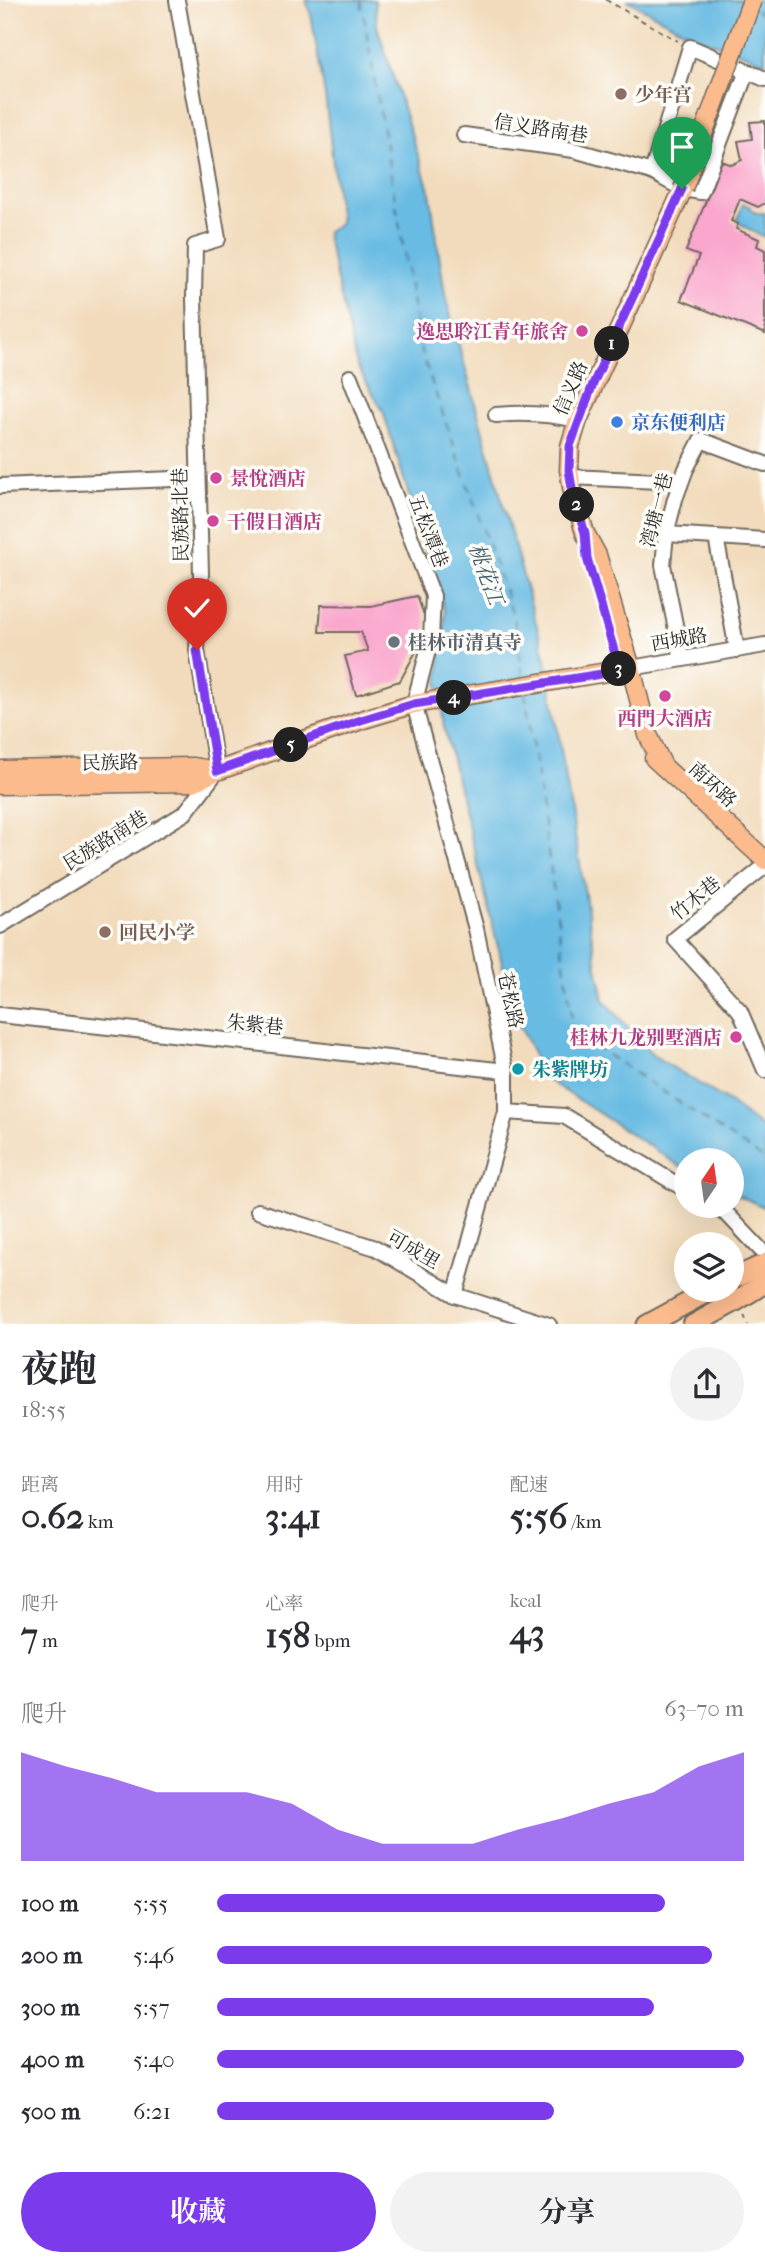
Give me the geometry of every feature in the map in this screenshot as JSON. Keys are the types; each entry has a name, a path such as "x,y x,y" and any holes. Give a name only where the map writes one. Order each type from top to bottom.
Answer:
{"highway":[{"path":"744,1268 763,1253"},
{"path":"744,1296 765,1283"},
{"path":"649,1324 689,1302"},
{"path":"695,1324 734,1302"}],"main road":[{"name":"信义路","path":"585,533 570,477 570,446 578,420 682,189 752,0"},
{"name":"南环路","path":"585,533 587,558 648,735 663,766 765,860"},
{"name":"西城路","path":"414,704 625,670"},
{"name":"民族路","path":"0,785 193,782 361,720 414,704"},
{"name":"民族路","path":"0,771 193,767 217,771"}],"street":[{"name":"民族路北巷","path":"177,0 218,239 195,246 194,298 201,574 197,650 217,771"},
{"path":"652,173 690,47 765,79"},
{"path":"682,189 701,192 747,71"},
{"name":"信义路南巷","path":"464,135 574,150 652,173 682,189"},
{"name":"五松潭巷","path":"350,377 433,596 431,639 414,704"},
{"path":"496,415 522,412 578,420"},
{"name":"湾塘一巷","path":"682,659 663,565 666,534 680,485 701,440 765,464"},
{"path":"570,477 659,481 680,485"},
{"path":"0,486 198,478"},
{"path":"666,534 765,540"},
{"path":"716,537 737,650"},
{"name":"西城路","path":"625,670 765,645"},
{"name":"苍松路","path":"414,704 476,929 506,1071 506,1112 455,1295"},
{"name":"民族路南巷","path":"0,926 185,813 217,771"},
{"name":"竹木巷","path":"765,866 675,939 740,1011 765,1069"},
{"name":"朱紫巷","path":"0,1016 506,1071"},
{"path":"506,1112 564,1116 674,1183"},
{"name":"可成里","path":"258,1211 376,1248 455,1295 546,1324"},
{"path":"731,1218 763,1253"},
{"path":"744,1299 765,1294"}],"water":[{"name":"桃花江","path":"306,0 375,0 377,26 430,193 445,295 546,659 604,1000 651,1054 729,1102 765,1130 765,1208 744,1198 744,1148 674,1148 674,1162 545,1078 515,1016 444,727 438,683 445,612 383,411 357,366 326,233 340,223 325,95"},
{"path":"627,0 765,0 765,62 692,35"},
{"path":"743,204 755,213 765,213 765,237 737,220"}],"building":[{"path":"765,121 765,203 758,207 740,199 731,221 738,224 736,229 759,239 757,246 765,250 765,334 681,300 699,256 686,251 722,161 732,165 742,160 738,141 752,139 750,122"},
{"name":"桂林市清真寺","path":"417,596 426,621 425,635 400,681 356,695 345,656 368,651 361,632 319,632 321,605 371,606"}],"ferry route":[{"path":"361,0 421,351 514,618 523,676"},
{"path":"756,10 765,15"},
{"path":"525,692 574,1032 765,1160"}],"place":[{"name":"少年宫","path":"621,94"},
{"name":"逸思聆江青年旅舍","path":"582,331"},
{"name":"京东便利店","path":"617,422"},
{"name":"景悅酒店","path":"216,478"},
{"name":"干假日酒店","path":"213,521"},
{"name":"桂林市清真寺","path":"394,642"},
{"name":"西門大酒店","path":"665,696"},
{"name":"回民小学","path":"105,932"},
{"name":"桂林九龙别墅酒店","path":"736,1037"},
{"name":"朱紫牌坊","path":"518,1069"}],"route":[{"path":"197,650 217,771 414,704 620,671 587,558 585,533 569,470 570,446 593,384 682,189"}]}
